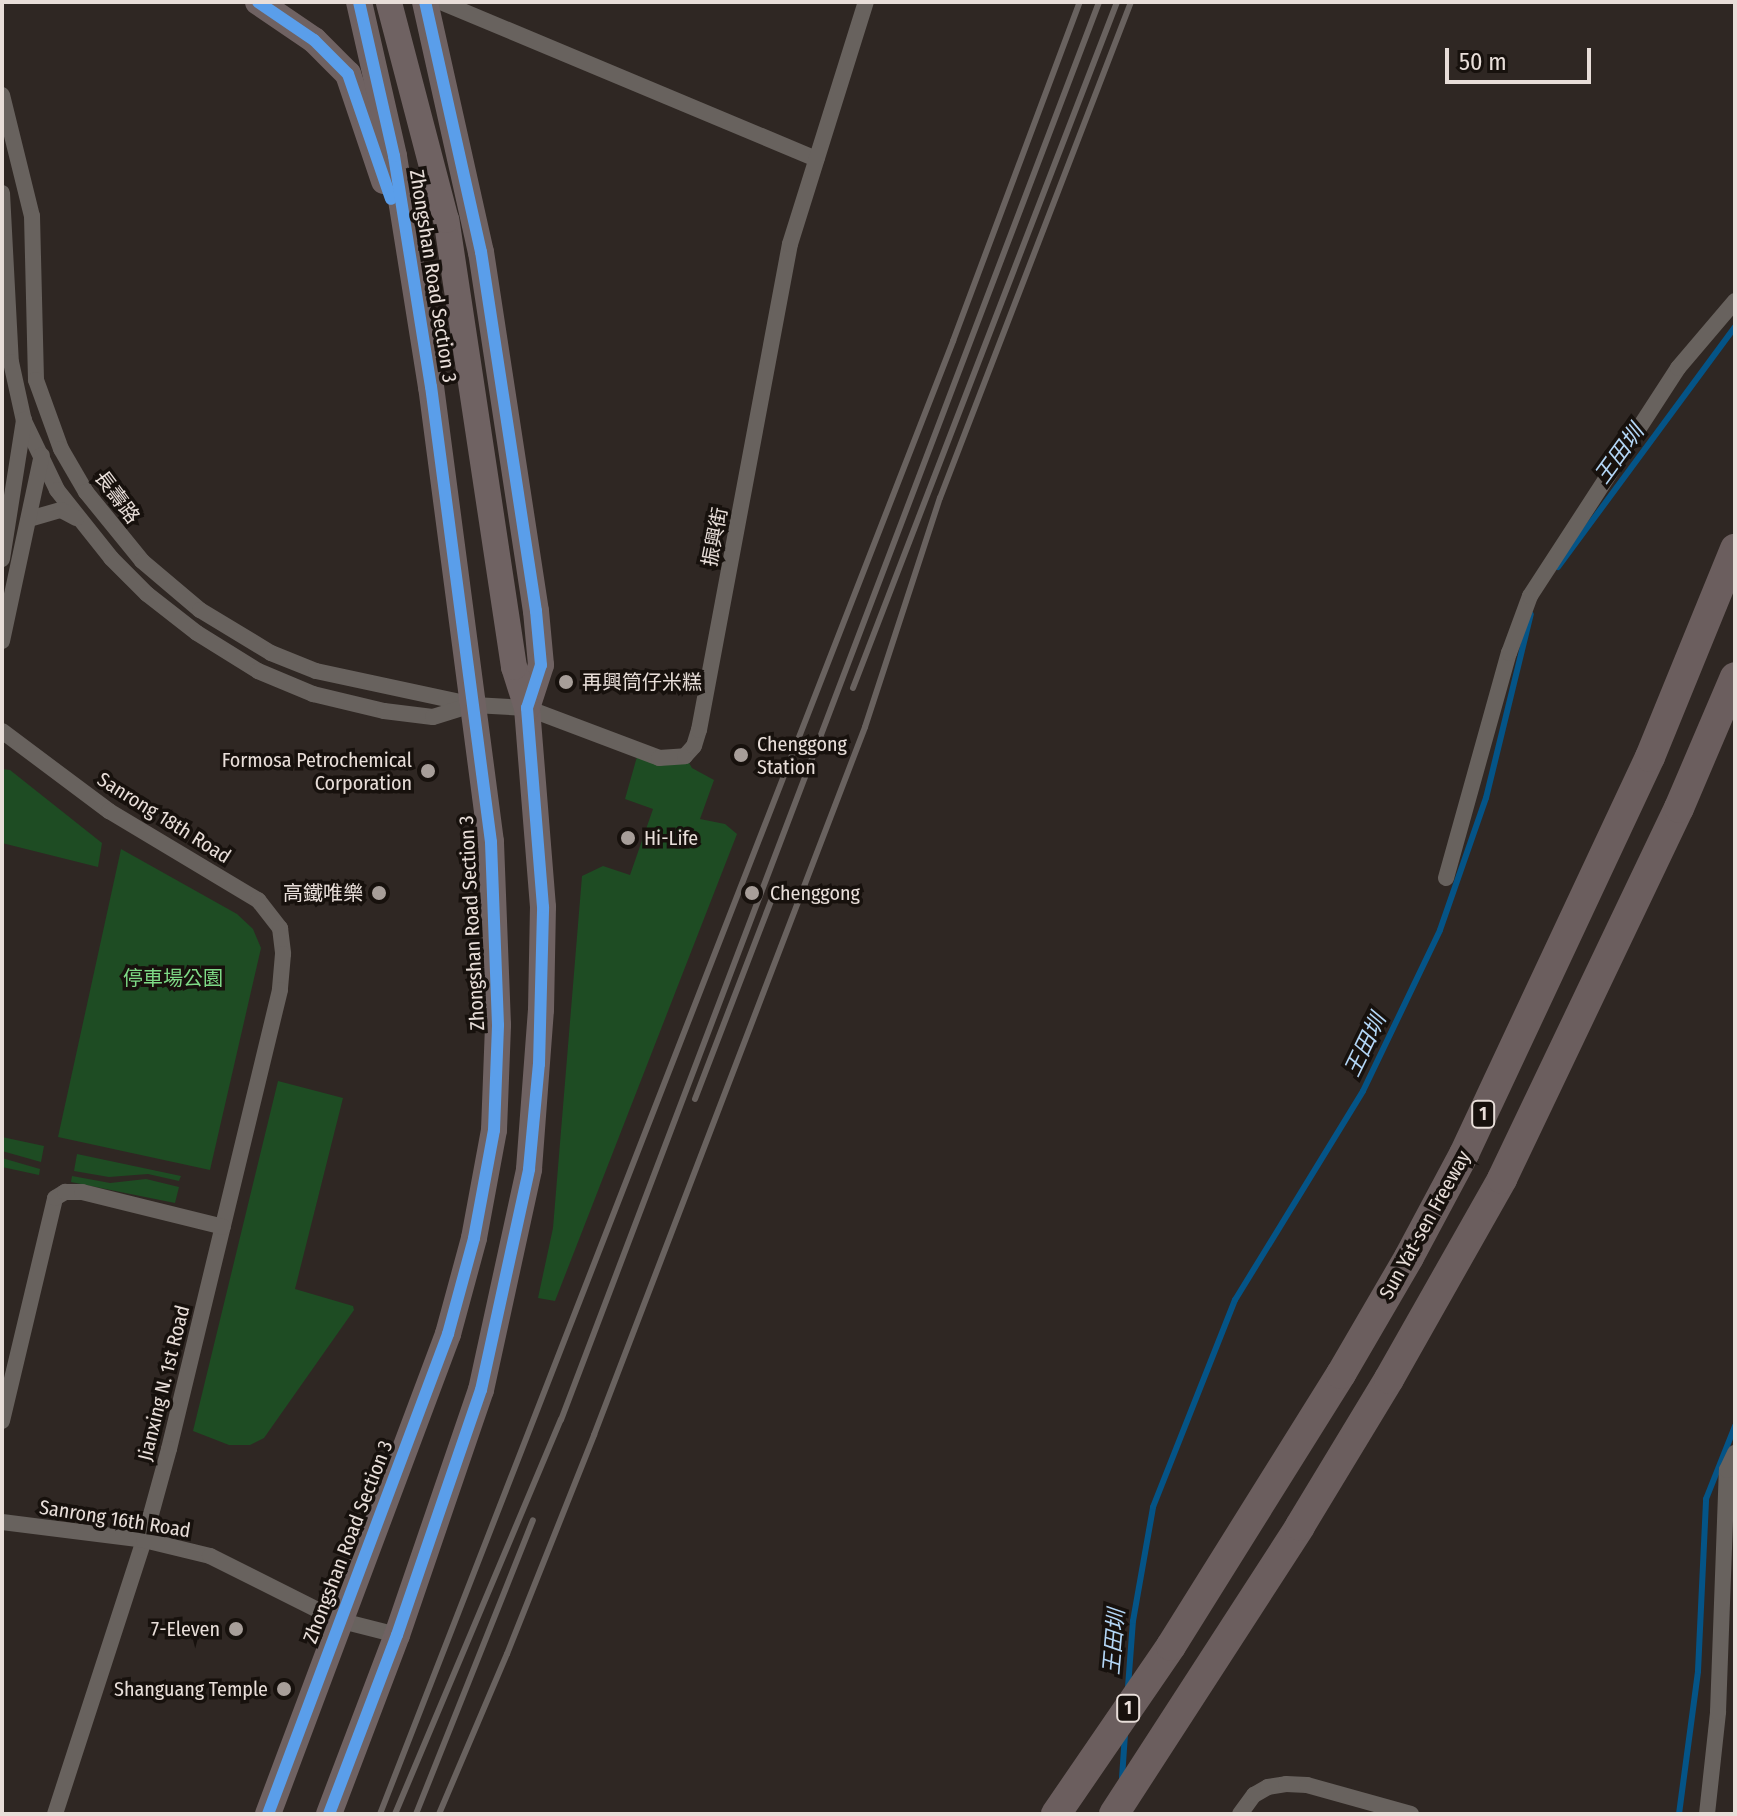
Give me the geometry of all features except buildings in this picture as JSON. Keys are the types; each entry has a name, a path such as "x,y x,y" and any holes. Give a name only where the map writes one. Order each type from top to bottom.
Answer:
{"highway":[{"name":"Sun Yat-sen Freeway","path":"1056,1814 1171,1646 1341,1374 1464,1154 1650,757 1735,549"},
{"name":"1","path":"1114,1814 1194,1694 1381,1393 1502,1179 1679,808 1735,677"}],"main road":[{"path":"258,2 314,40 348,74 405,241"},
{"name":"Zhongshan Road Section 3","path":"268,1814 338,1620 448,1334 474,1238 494,1130 498,1025 491,842 452,531 394,156 359,2"},
{"name":"Zhongshan Road Section 3","path":"329,1814 397,1635 481,1390 529,1169 539,1064 543,907 527,708 514,667 446,220 389,2"},
{"path":"397,2 403,49"},
{"name":"Zhongshan Road Section 3","path":"425,2 481,252 534,596 541,665 527,708"}],"street":[{"path":"441,2 816,159"},
{"name":"振興街","path":"527,708 659,758 685,756 694,746 790,244 866,2"},
{"name":"長壽路","path":"2,95 32,216 36,380 61,449 86,492 142,561 200,610 271,653 316,671 474,705 527,708"},
{"name":"長壽路","path":"2,193 11,362 24,421 57,490 111,558 147,594 197,633 258,671 313,694 384,711 433,717 474,705"},
{"path":"1446,878 1509,653 1530,596 1678,368 1735,301"},
{"path":"2,559 24,421 36,380"},
{"path":"2,641 50,420"},
{"path":"29,519 61,510 84,522"},
{"name":"Sanrong 18th Road","path":"2,731 109,811 258,900 280,928 283,954"},
{"name":"Jianxing N. 1st Road","path":"55,1814 144,1540 280,990 283,954"},
{"path":"2,1421 55,1198 65,1192 82,1192 223,1227"},
{"path":"1707,1814 1718,1712 1727,1470 1735,1453"},
{"name":"Sanrong 16th Road","path":"2,1522 144,1540 210,1556 338,1620 397,1635"},
{"path":"1240,1814 1254,1795 1268,1787 1286,1784 1307,1785 1411,1814"}],"green space":[{"path":"640,746 685,756 692,768 714,780 700,819 725,824 737,834 555,1301 538,1298 553,1228 582,876 603,866 630,875 653,809 625,799"},
{"path":"2,769 10,770 102,843 98,867 2,843"},
{"name":"停車場公園","path":"121,849 237,914 253,929 261,948 210,1170 58,1137"},
{"path":"278,1081 343,1098 295,1289 353,1306 354,1310 264,1438 250,1445 229,1445 193,1431"},
{"path":"2,1137 44,1146 41,1162 2,1151"},
{"path":"77,1154 181,1176 179,1181 148,1174 109,1177 74,1171"},
{"path":"2,1158 40,1169 39,1175 2,1167"},
{"path":"72,1176 110,1183 146,1179 179,1187 175,1203 71,1182"}],"waterway":[{"name":"王田圳","path":"1558,567 1735,327"},
{"name":"王田圳","path":"1128,1687 1133,1621 1153,1507 1235,1300 1363,1091 1440,930 1486,798 1531,614"},
{"path":"1679,1814 1698,1671 1706,1499 1735,1426"},
{"name":"王田圳","path":"1122,1778 1125,1734"}],"railway":[{"path":"380,1814 953,341 1080,2"},
{"path":"395,1814 561,1420 1099,2"},
{"path":"853,688 1117,2"},
{"path":"439,1814 594,1435 865,727 940,498 1131,2"},
{"path":"695,1099 771,901"},
{"path":"416,1814 533,1520"}],"cycle path":[{"path":"258,2 314,40 348,74 391,199"},
{"path":"268,1814 448,1334 474,1238 494,1130 498,1025 491,842 431,387 394,156 359,2"},
{"path":"329,1814 397,1635 481,1390 529,1169 539,1064 543,907 527,708 541,665 536,611 481,252 425,2"}],"place":[{"name":"再興筒仔米糕","path":"566,682"},
{"name":"Chenggong Station","path":"741,755"},
{"name":"Formosa Petrochemical Corporation","path":"428,771"},
{"name":"Hi-Life","path":"628,838"},
{"name":"高鐵唯樂","path":"379,893"},
{"name":"Chenggong","path":"752,893"},
{"name":"7-Eleven","path":"236,1629"},
{"name":"Shanguang Temple","path":"284,1689"}]}
